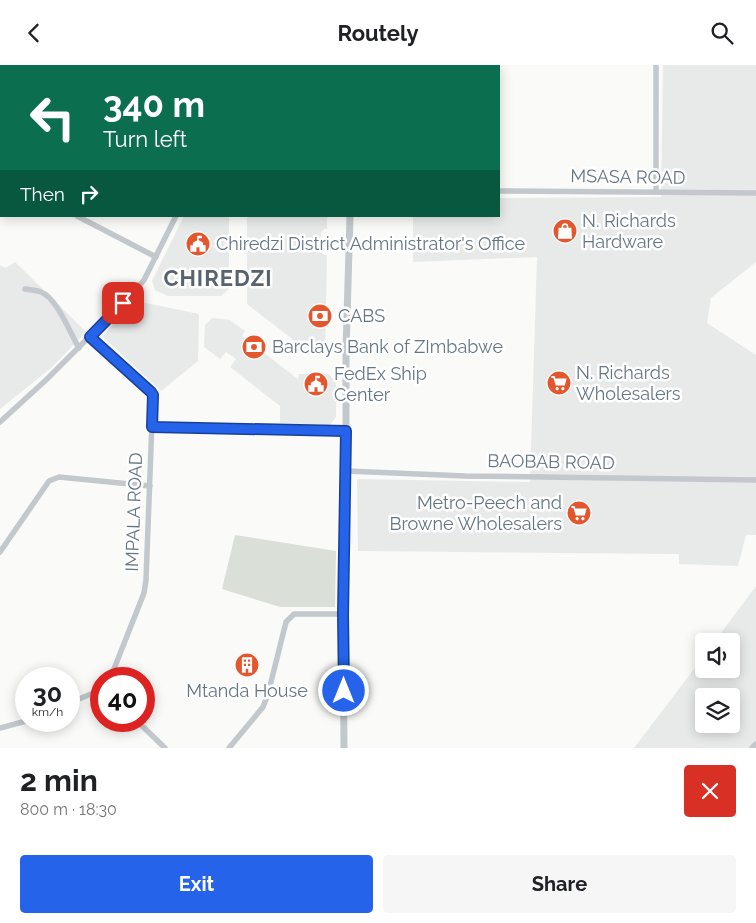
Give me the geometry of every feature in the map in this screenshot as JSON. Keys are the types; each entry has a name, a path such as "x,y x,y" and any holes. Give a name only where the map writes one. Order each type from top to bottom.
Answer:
{"street":[{"path":"656,65 656,192"},
{"name":"MSASA ROAD","path":"500,191 756,193"},
{"path":"79,217 156,257"},
{"path":"0,422 90,337 134,292 144,280 176,217"},
{"path":"344,748 343,614 350,217"},
{"path":"25,289 42,292 56,305 79,347"},
{"name":"IMPALA ROAD","path":"90,337 153,395 146,580 144,593 115,667"},
{"path":"152,427 346,431"},
{"name":"BAOBAB ROAD","path":"346,471 511,477 756,479"},
{"path":"0,552 48,481 59,477 150,486"},
{"path":"228,748 263,707 286,622 294,614 343,614"},
{"path":"0,728 15,724"},
{"path":"148,732 165,748"},
{"path":"753,748 756,745"}],"shaded area":[{"path":"663,65 756,65 756,262 711,298 707,323 756,355 756,535 746,535 738,566 679,564 679,554 358,551 357,479 530,482 537,257 413,262 413,217 500,217 500,198 661,197"},
{"path":"184,217 229,217 229,289 221,296 168,296 155,290 152,281"},
{"path":"247,217 327,217 327,229 324,229 321,233 321,251 324,255 327,255 325,354 312,354 247,304"},
{"path":"15,262 86,332 51,368 0,409 0,265 6,268"},
{"path":"136,301 199,314 198,361 161,391 102,336"},
{"path":"212,318 230,320 245,331 242,336 298,379 299,374 329,374 336,383 336,417 330,425 280,423 280,406 230,367 236,359 226,352 220,359 204,347 205,325"},
{"path":"235,535 336,551 335,607 280,607 222,589"},
{"path":"756,586 756,748 634,748 695,668 695,678 740,678 740,633 721,633"}],"place":[{"name":"N. Richards Hardware","path":"565,231"},
{"name":"Chiredzi District Administrator's Office","path":"198,244"},
{"name":"CABS","path":"320,316"},
{"name":"Barclays Bank of ZImbabwe","path":"254,347"},
{"name":"N. Richards Wholesalers","path":"559,383"},
{"name":"FedEx Ship Center","path":"316,384"},
{"name":"Metro-Peech and Browne Wholesalers","path":"579,513"},
{"name":"Mtanda House","path":"247,665"}],"district":[{"name":"CHIREDZI","path":"218,278"}],"route":[{"path":"123,303 90,337 151,392 153,395 152,427 346,431 343,614 344,691"}]}
